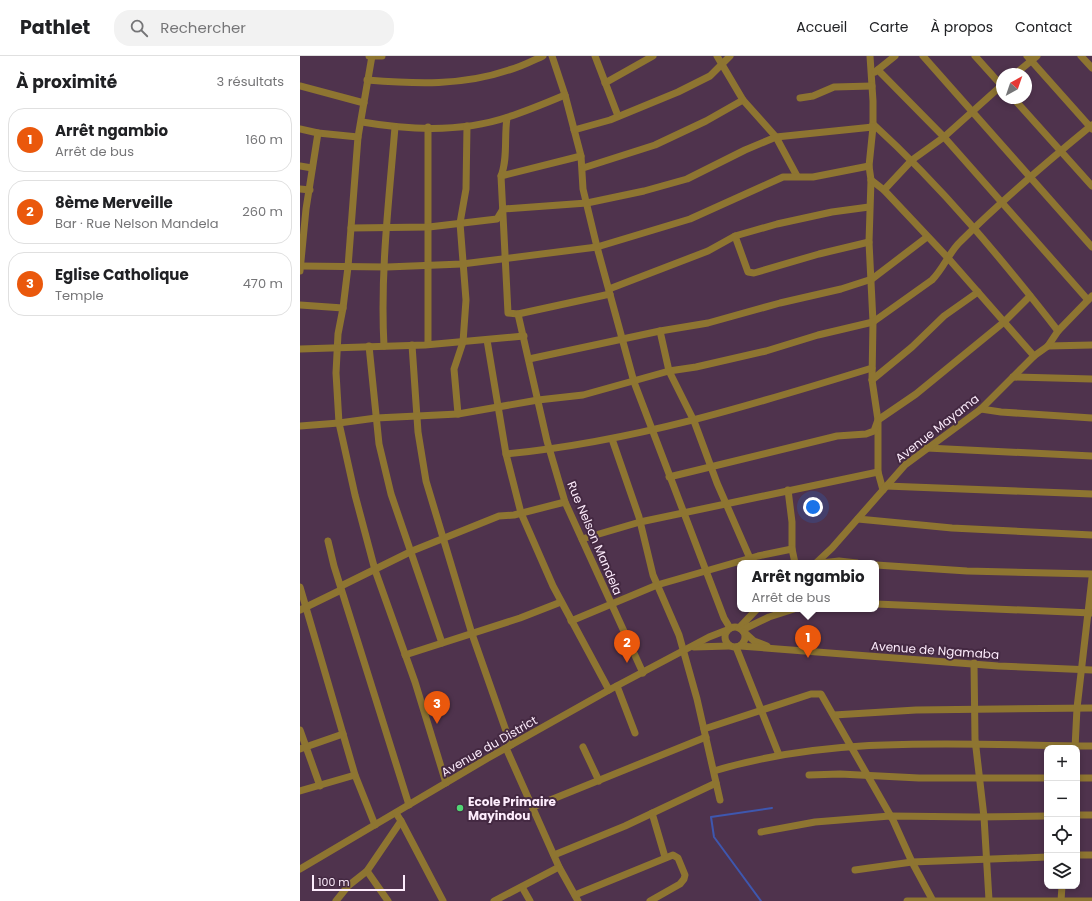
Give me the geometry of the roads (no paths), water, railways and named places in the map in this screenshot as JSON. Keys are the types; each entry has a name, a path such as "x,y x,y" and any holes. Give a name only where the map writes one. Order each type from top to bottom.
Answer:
{"street":[{"path":"382,56 371,56 362,122 358,137 348,267 337,347 336,373 339,423 355,495 375,570 406,655 446,783"},
{"path":"367,80 415,84 468,81 510,70 543,56"},
{"path":"552,56 565,95 581,156 583,168 583,188 597,247 634,382 650,430 729,629"},
{"path":"595,56 618,116"},
{"path":"605,83 653,56"},
{"path":"717,56 743,100 776,137 797,176"},
{"path":"574,130 618,116 678,92 710,76 730,56"},
{"path":"870,56 873,125 869,166 871,180 869,242 873,322 872,380 878,420 878,472 885,488 1092,494"},
{"path":"871,74 895,56"},
{"path":"923,56 1092,247"},
{"path":"975,56 996,79"},
{"path":"1081,56 1092,68"},
{"path":"300,426 376,418 458,414 538,400 583,395 669,371 696,367 766,351 818,335 873,322 940,273 948,258 960,242 1059,151 1091,127 1032,58 1021,68"},
{"path":"878,70 944,137 1090,298"},
{"path":"300,86 364,103"},
{"path":"800,98 813,96 834,88 872,86"},
{"path":"884,190 912,160 944,137 996,90"},
{"path":"362,122 395,127 428,128 467,126 507,118 565,95"},
{"path":"583,168 655,145 706,121 743,100"},
{"path":"1018,104 1092,186"},
{"path":"507,118 504,133 504,168 501,176 504,259 508,313 518,314 609,292 708,251 735,236 777,224 832,212 870,207"},
{"path":"503,209 587,203 644,191 687,179 745,150 776,137 873,125 912,160 975,228 1058,331"},
{"path":"458,414 454,369 463,342 466,300 460,223 466,189 467,126"},
{"path":"384,346 384,267 395,127"},
{"path":"428,128 428,344"},
{"path":"300,129 318,133 358,137"},
{"path":"300,271 302,230 310,190 318,133"},
{"path":"501,176 581,156"},
{"path":"300,166 312,168"},
{"path":"300,266 384,267 462,264 597,247 690,219 783,177 813,177 869,166"},
{"path":"871,180 884,190 948,258 1034,356"},
{"path":"300,189 310,190"},
{"path":"351,228 428,227 497,219 503,209"},
{"path":"735,236 748,272 754,273 819,254 869,242"},
{"path":"529,359 660,331 708,323 780,303 841,289 872,279 927,237"},
{"path":"872,380 912,347 944,316 978,292"},
{"path":"669,477 837,436 866,434 874,431 878,420 916,394 1004,322 1030,296"},
{"name":"Avenue Mayama","path":"819,560 858,520 905,465 981,409 1034,356 1048,346 1058,331 1090,298"},
{"path":"300,305 343,308"},
{"name":"Rue Nelson Mandela","path":"518,314 550,450 565,502 643,673"},
{"path":"660,331 669,371 694,421 711,467 752,560"},
{"path":"300,349 412,345 524,336"},
{"path":"487,340 506,454 521,513 561,602 608,690"},
{"path":"1048,346 1092,344"},
{"path":"412,345 416,416 426,481 472,634 508,746 533,807 559,867 577,898 665,857 673,855 678,858 685,875 684,880 680,884 650,901"},
{"path":"369,346 378,444 391,494 412,551 442,643"},
{"path":"506,454 550,450 612,439 694,421 872,368"},
{"path":"1013,377 1092,379"},
{"path":"981,409 1001,412 1092,418"},
{"path":"612,439 640,522 653,575 679,635 706,737 720,800"},
{"path":"927,448 1092,456"},
{"path":"582,539 640,522 878,472"},
{"path":"788,490 792,522 792,549 794,560"},
{"path":"303,608 412,551 499,516 521,513 565,502"},
{"path":"858,520 952,528 1092,535"},
{"path":"328,541 341,588 409,805"},
{"path":"755,560 792,549"},
{"path":"571,621 658,585 706,571 737,564"},
{"path":"879,565 967,571 1092,574"},
{"path":"1075,745 1077,708 1090,612 1092,578"},
{"path":"300,587 303,608 355,775 375,825"},
{"path":"406,655 472,634 561,602"},
{"path":"879,604 1090,612"},
{"path":"741,630 755,612"},
{"path":"729,629 741,630 769,617 785,612"},
{"path":"729,629 724,637 735,646 779,755"},
{"name":"Avenue du District","path":"300,869 313,859 375,825 508,746 608,690 643,673 709,637 729,629"},
{"path":"735,646 745,638 741,630"},
{"name":"Avenue de Ngamaba","path":"741,630 754,641 776,649"},
{"name":"Avenue du District","path":"692,647 735,646"},
{"name":"Avenue de Ngamaba","path":"735,646 1092,670"},
{"path":"974,663 975,743 984,817 989,900"},
{"path":"617,686 635,733"},
{"path":"704,729 761,712 816,693 824,698 890,816 912,862 933,900"},
{"path":"834,715 916,710 1092,708"},
{"path":"300,730 303,748 320,786"},
{"path":"303,748 343,734"},
{"path":"533,807 706,737"},
{"path":"714,771 779,755 851,746 975,743 1044,746"},
{"path":"1080,747 1092,746"},
{"path":"583,747 599,781"},
{"path":"808,775 867,774 919,778 979,776 1044,778"},
{"path":"300,791 355,775"},
{"path":"1080,778 1092,778"},
{"path":"554,855 652,813 716,783"},
{"path":"396,812 443,901"},
{"path":"652,813 665,857"},
{"path":"761,832 815,822 890,816 1044,816"},
{"path":"1080,816 1092,816"},
{"path":"336,901 348,886 367,871 401,821"},
{"path":"1080,855 1092,855"},
{"path":"855,870 912,862 1044,857"},
{"path":"494,901 559,867"},
{"path":"367,871 388,901"},
{"path":"522,887 530,901"},
{"path":"1061,900 1062,889"},
{"path":"907,901 1092,901"}],"waterway":[{"path":"761,901 714,837 711,817 772,808"}],"place":[{"name":"Arrêt ngambio","path":"808,658"},
{"name":"8ème Merveille","path":"627,663"},
{"name":"Eglise Catholique","path":"437,724"},
{"name":"Ecole Primaire Mayindou","path":"460,808"}]}
